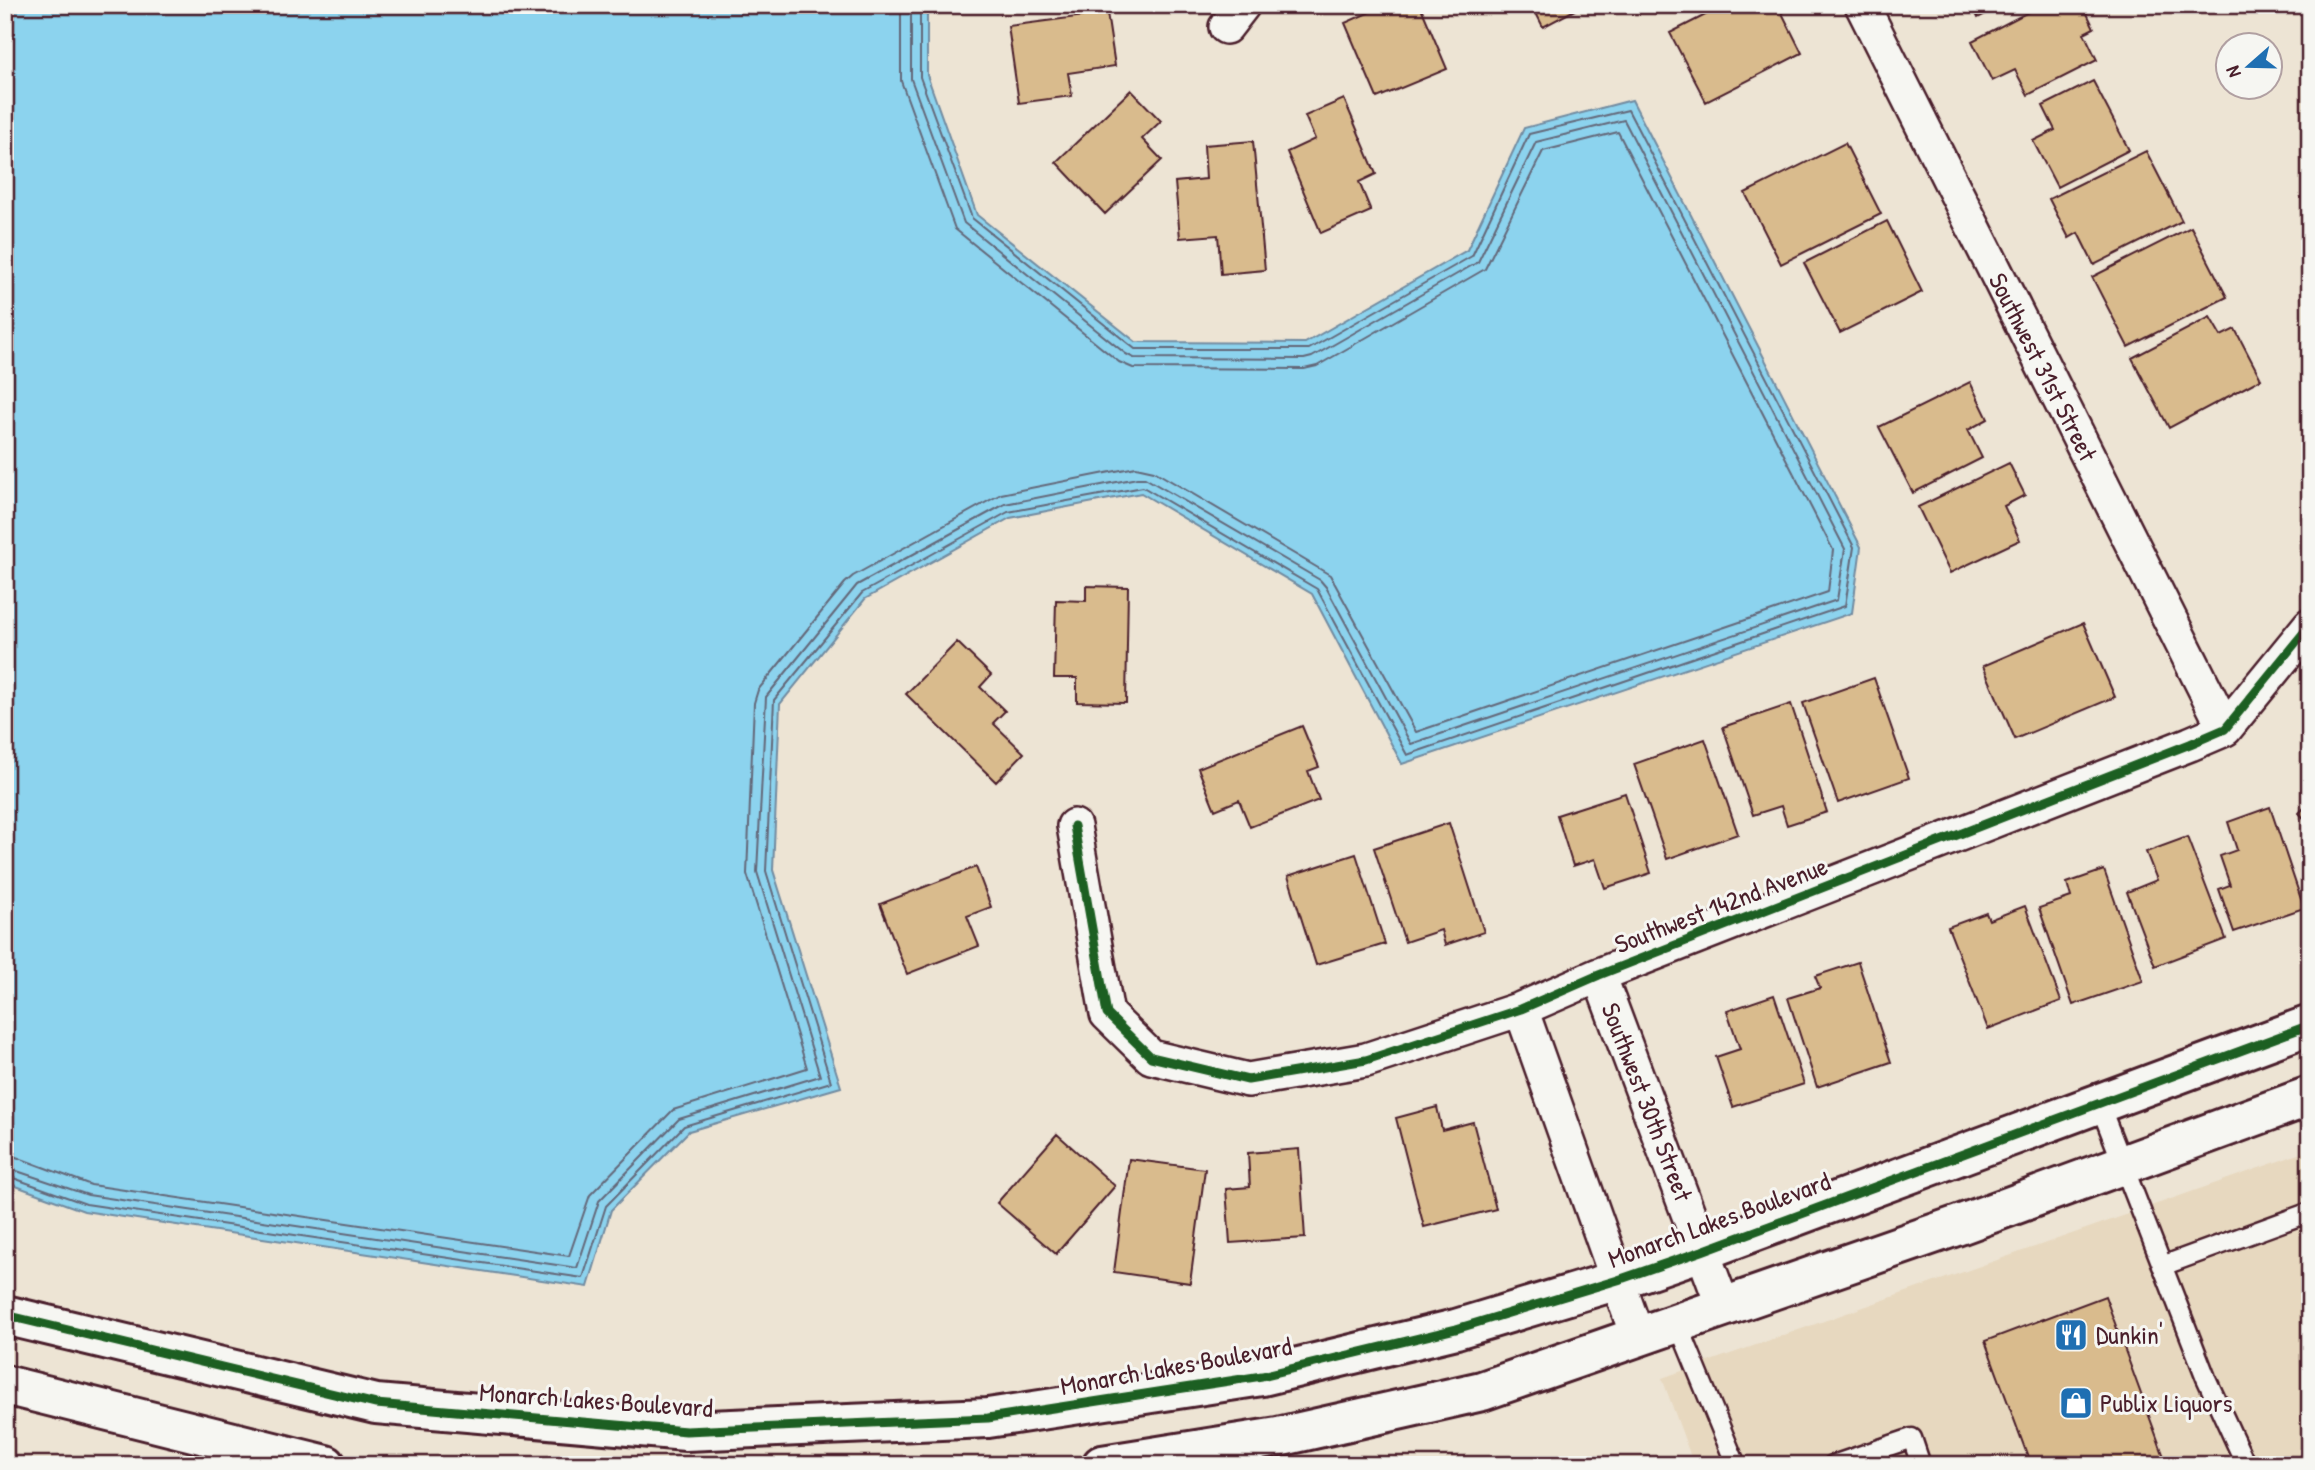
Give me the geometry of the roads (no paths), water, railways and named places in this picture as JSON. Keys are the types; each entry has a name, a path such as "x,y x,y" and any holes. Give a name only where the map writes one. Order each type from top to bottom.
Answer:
{"street":[{"name":"Southwest 31st Street","path":"1862,5 2225,729"},
{"name":"Southwest 142nd Avenue","path":"1074,826 1108,1014 1151,1057 1248,1080 1366,1060 1521,1009 1599,975 2225,729 2310,625"},
{"name":"Southwest 30th Street","path":"1599,975 1724,1308"},
{"path":"1521,1009 1638,1338"},
{"name":"Monarch Lakes Boulevard","path":"5,1315 376,1404 686,1431 988,1418 1262,1376 1456,1329 1618,1280 1702,1251 2310,1025"},
{"path":"1102,1465 1278,1437 1482,1391 1724,1308 2310,1096"},
{"path":"5,1385 326,1465"}],"lane":[{"path":"2099,1103 2206,1378 2246,1465"},
{"path":"2162,1266 2310,1212"},
{"path":"1678,1324 1736,1465"},
{"path":"1833,1465 1912,1437 1921,1465"}],"water":[{"path":"5,5 927,5 927,75 977,215 1136,342 1305,343 1467,250 1524,128 1632,100 1861,547 1852,613 1402,764 1312,594 1141,493 1010,518 865,599 780,704 773,870 841,1087 689,1131 611,1210 588,1287 84,1211 5,1182"}],"place":[{"name":"Dunkin'","path":"2071,1335"},
{"name":"Publix Liquors","path":"2076,1403"}]}
